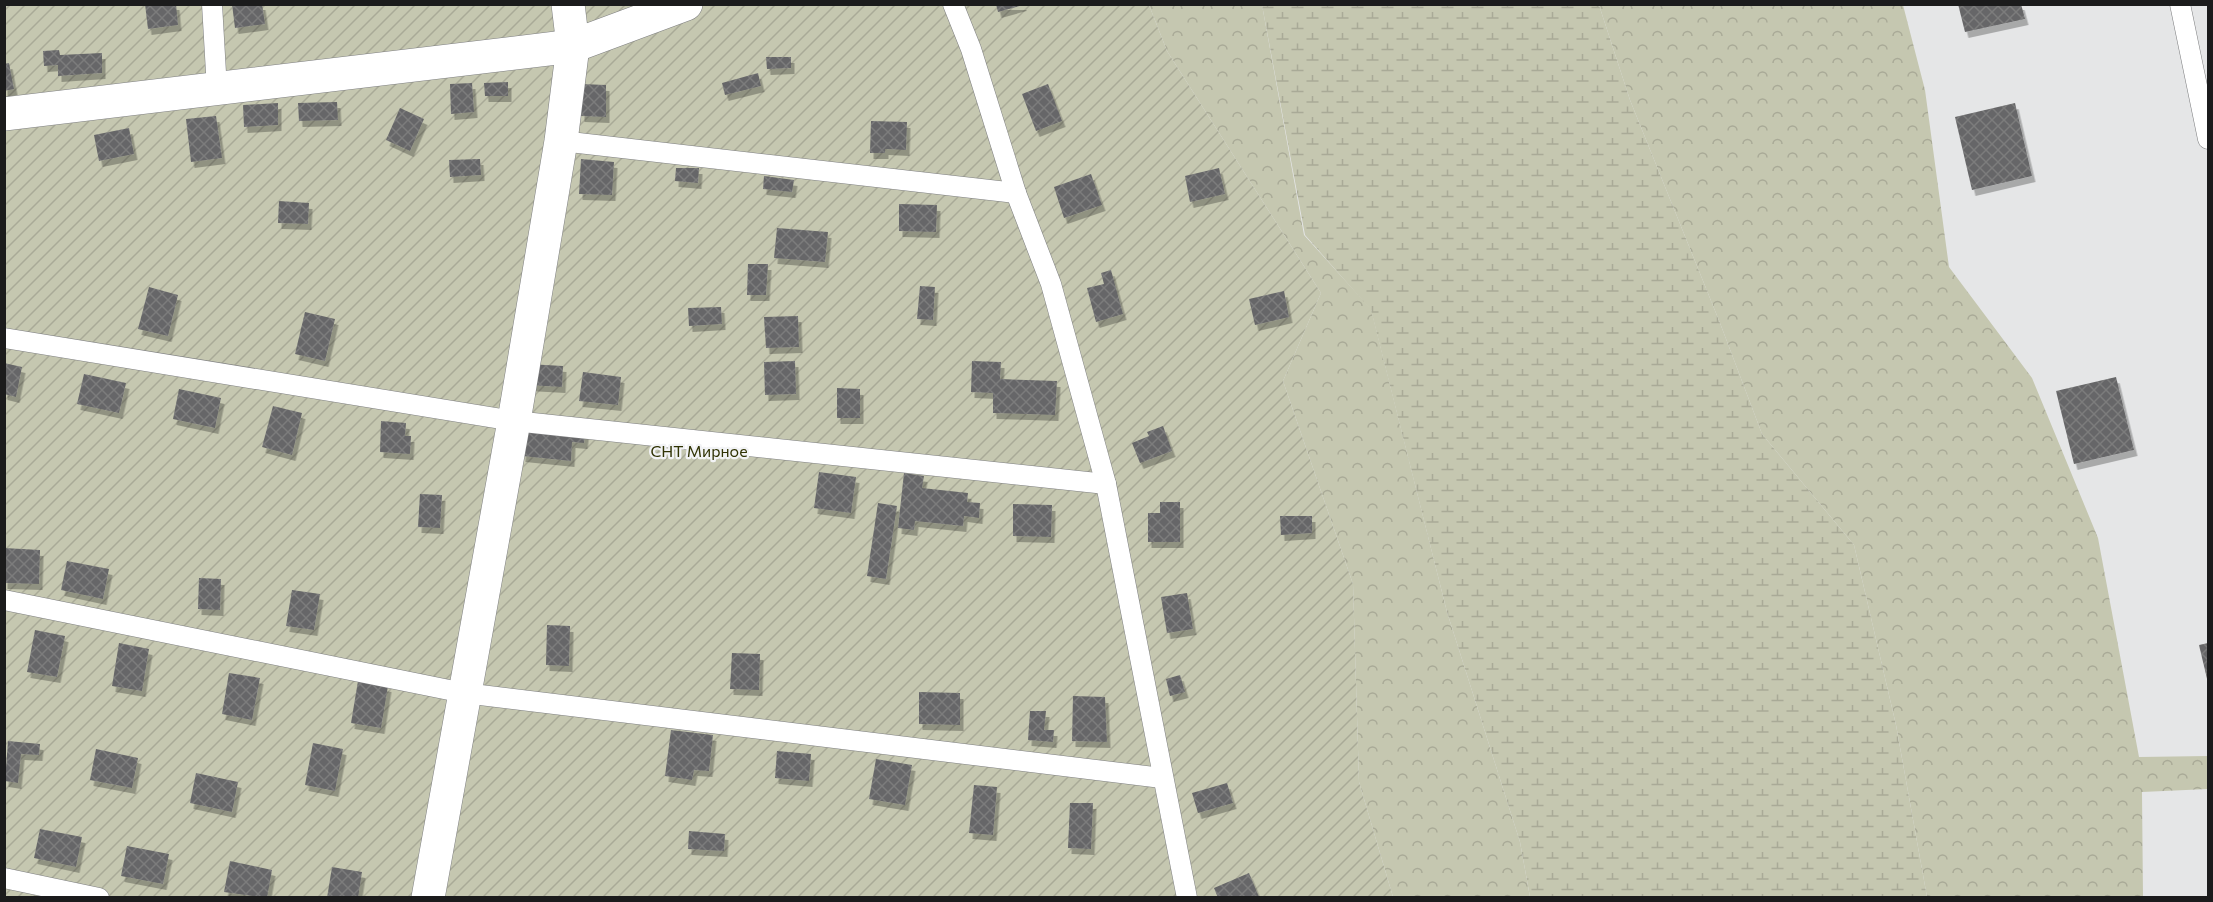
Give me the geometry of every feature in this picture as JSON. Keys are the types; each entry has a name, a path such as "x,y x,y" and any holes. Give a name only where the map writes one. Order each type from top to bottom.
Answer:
{"street":[{"path":"428,897 514,422 561,141 573,46 568,4"},
{"path":"4,114 573,46 686,4"}],"lane":[{"path":"212,4 217,90"},
{"path":"953,4 971,49 1016,193 1051,284 1106,484 1187,897"},
{"path":"2180,4 2208,139"},
{"path":"561,141 1016,193"},
{"path":"4,338 514,422 1106,484"},
{"path":"4,600 464,693 1162,778"},
{"path":"4,878 99,897"}],"green space":[{"name":"СНТ Мирное","path":"5,5 1149,5 1167,51 1321,293 1283,381 1353,584 1359,782 1393,897 5,898"},
{"path":"1149,5 1262,5 1304,235 1371,309 1447,612 1520,842 1530,897 1393,897 1359,782 1353,584 1283,381 1321,293 1167,51"},
{"path":"1262,5 1599,5 1630,100 1762,434 1854,545 1896,725 1927,897 1530,897 1520,842 1447,612 1371,310 1305,235"},
{"path":"1599,5 1903,5 1925,90 1949,267 2032,378 2098,538 2139,757 2208,756 2208,789 2142,792 2143,897 1927,897 1896,725 1854,545 1762,434 1630,100"}],"building":[{"path":"145,4 176,4 178,25 148,29"},
{"path":"232,4 262,4 265,24 235,28"},
{"path":"996,4 1023,4 1023,5 998,12"},
{"path":"1958,4 2021,4 2025,19 1965,32"},
{"path":"59,50 60,55 102,53 102,73 58,76 58,65 44,66 43,51"},
{"path":"766,57 791,57 791,68 767,69"},
{"path":"9,63 14,89 4,91 4,64"},
{"path":"758,73 761,86 725,95 722,83"},
{"path":"508,82 508,96 485,96 484,83"},
{"path":"472,83 474,112 451,114 450,84"},
{"path":"581,84 606,85 606,117 581,116"},
{"path":"1048,84 1062,121 1036,131 1022,94"},
{"path":"337,102 338,120 299,121 298,103"},
{"path":"278,103 278,125 244,127 243,105"},
{"path":"2015,103 2032,176 1972,190 1955,117"},
{"path":"400,108 424,119 410,151 386,140"},
{"path":"216,116 222,158 191,162 186,119"},
{"path":"871,121 907,122 906,150 885,149 885,153 870,153"},
{"path":"129,128 134,154 99,161 94,135"},
{"path":"480,159 481,175 450,177 449,160"},
{"path":"581,159 614,162 612,195 579,194"},
{"path":"676,168 699,168 698,183 675,181"},
{"path":"1219,168 1225,194 1190,202 1185,176"},
{"path":"1091,174 1102,205 1064,218 1054,187"},
{"path":"764,176 794,180 792,192 763,189"},
{"path":"279,201 309,203 308,224 278,223"},
{"path":"899,204 937,205 936,232 899,231"},
{"path":"777,228 828,232 825,262 774,258"},
{"path":"748,264 768,264 766,295 747,295"},
{"path":"1111,270 1123,314 1096,322 1087,288 1104,284 1101,273"},
{"path":"920,286 935,287 933,320 917,319"},
{"path":"149,287 178,295 168,336 138,329"},
{"path":"1284,291 1289,317 1255,325 1249,299"},
{"path":"721,307 722,324 689,326 688,308"},
{"path":"305,312 335,319 325,361 295,354"},
{"path":"798,316 799,347 766,348 764,317"},
{"path":"795,361 796,394 765,395 764,362"},
{"path":"972,361 1001,362 1000,379 1057,381 1055,415 993,413 993,393 971,392"},
{"path":"4,363 22,367 16,397 4,394"},
{"path":"528,364 563,366 562,387 526,385"},
{"path":"583,372 621,377 618,405 579,401"},
{"path":"84,374 126,383 119,413 77,404"},
{"path":"2116,377 2134,450 2074,464 2056,391"},
{"path":"837,388 860,389 860,418 837,418"},
{"path":"179,389 221,398 215,428 173,419"},
{"path":"273,406 302,413 292,455 262,447"},
{"path":"526,414 587,420 584,443 572,442 571,461 522,456"},
{"path":"381,421 406,423 405,436 411,436 410,454 380,452"},
{"path":"1163,426 1172,451 1140,463 1132,443 1149,436 1147,432"},
{"path":"819,472 856,477 851,513 814,508"},
{"path":"904,473 924,476 922,488 968,493 967,502 980,503 979,518 964,516 963,526 915,521 914,530 898,528"},
{"path":"420,494 442,495 440,528 418,527"},
{"path":"1160,502 1180,502 1180,542 1148,542 1148,513 1160,513"},
{"path":"878,503 897,506 886,579 867,576"},
{"path":"1013,504 1052,505 1051,537 1013,536"},
{"path":"1280,516 1312,516 1312,533 1281,535"},
{"path":"4,548 40,550 39,584 4,583"},
{"path":"67,561 109,569 103,599 61,590"},
{"path":"199,578 221,579 220,610 198,609"},
{"path":"292,590 320,594 314,630 286,626"},
{"path":"1187,593 1193,629 1167,633 1161,597"},
{"path":"547,625 570,626 569,666 546,665"},
{"path":"35,630 65,636 57,677 27,672"},
{"path":"119,643 149,649 142,691 112,686"},
{"path":"2208,643 2208,683 2199,645"},
{"path":"732,653 760,654 759,690 730,689"},
{"path":"229,673 260,678 252,720 222,714"},
{"path":"1180,675 1185,692 1170,696 1166,679"},
{"path":"358,681 388,686 381,728 351,723"},
{"path":"919,692 960,693 960,725 919,724"},
{"path":"1073,696 1105,697 1107,742 1072,741"},
{"path":"1030,711 1046,711 1044,730 1054,730 1053,742 1028,740"},
{"path":"671,730 713,735 709,771 694,770 692,780 665,776"},
{"path":"8,741 40,744 39,755 21,754 18,783 5,781"},
{"path":"313,743 343,749 335,791 305,785"},
{"path":"96,749 138,758 132,788 90,780"},
{"path":"777,751 811,754 809,781 775,778"},
{"path":"876,759 912,765 905,805 869,799"},
{"path":"196,773 238,782 232,812 190,803"},
{"path":"1227,783 1233,803 1198,813 1192,793"},
{"path":"974,785 997,787 993,835 969,833"},
{"path":"1070,803 1093,803 1091,849 1068,848"},
{"path":"40,829 82,837 76,867 34,858"},
{"path":"689,831 725,834 724,851 688,849"},
{"path":"127,846 169,854 163,884 121,876"},
{"path":"230,861 272,870 267,898 224,892"},
{"path":"332,867 362,872 358,898 327,898"},
{"path":"1249,873 1259,897 1218,898 1214,888"}]}
